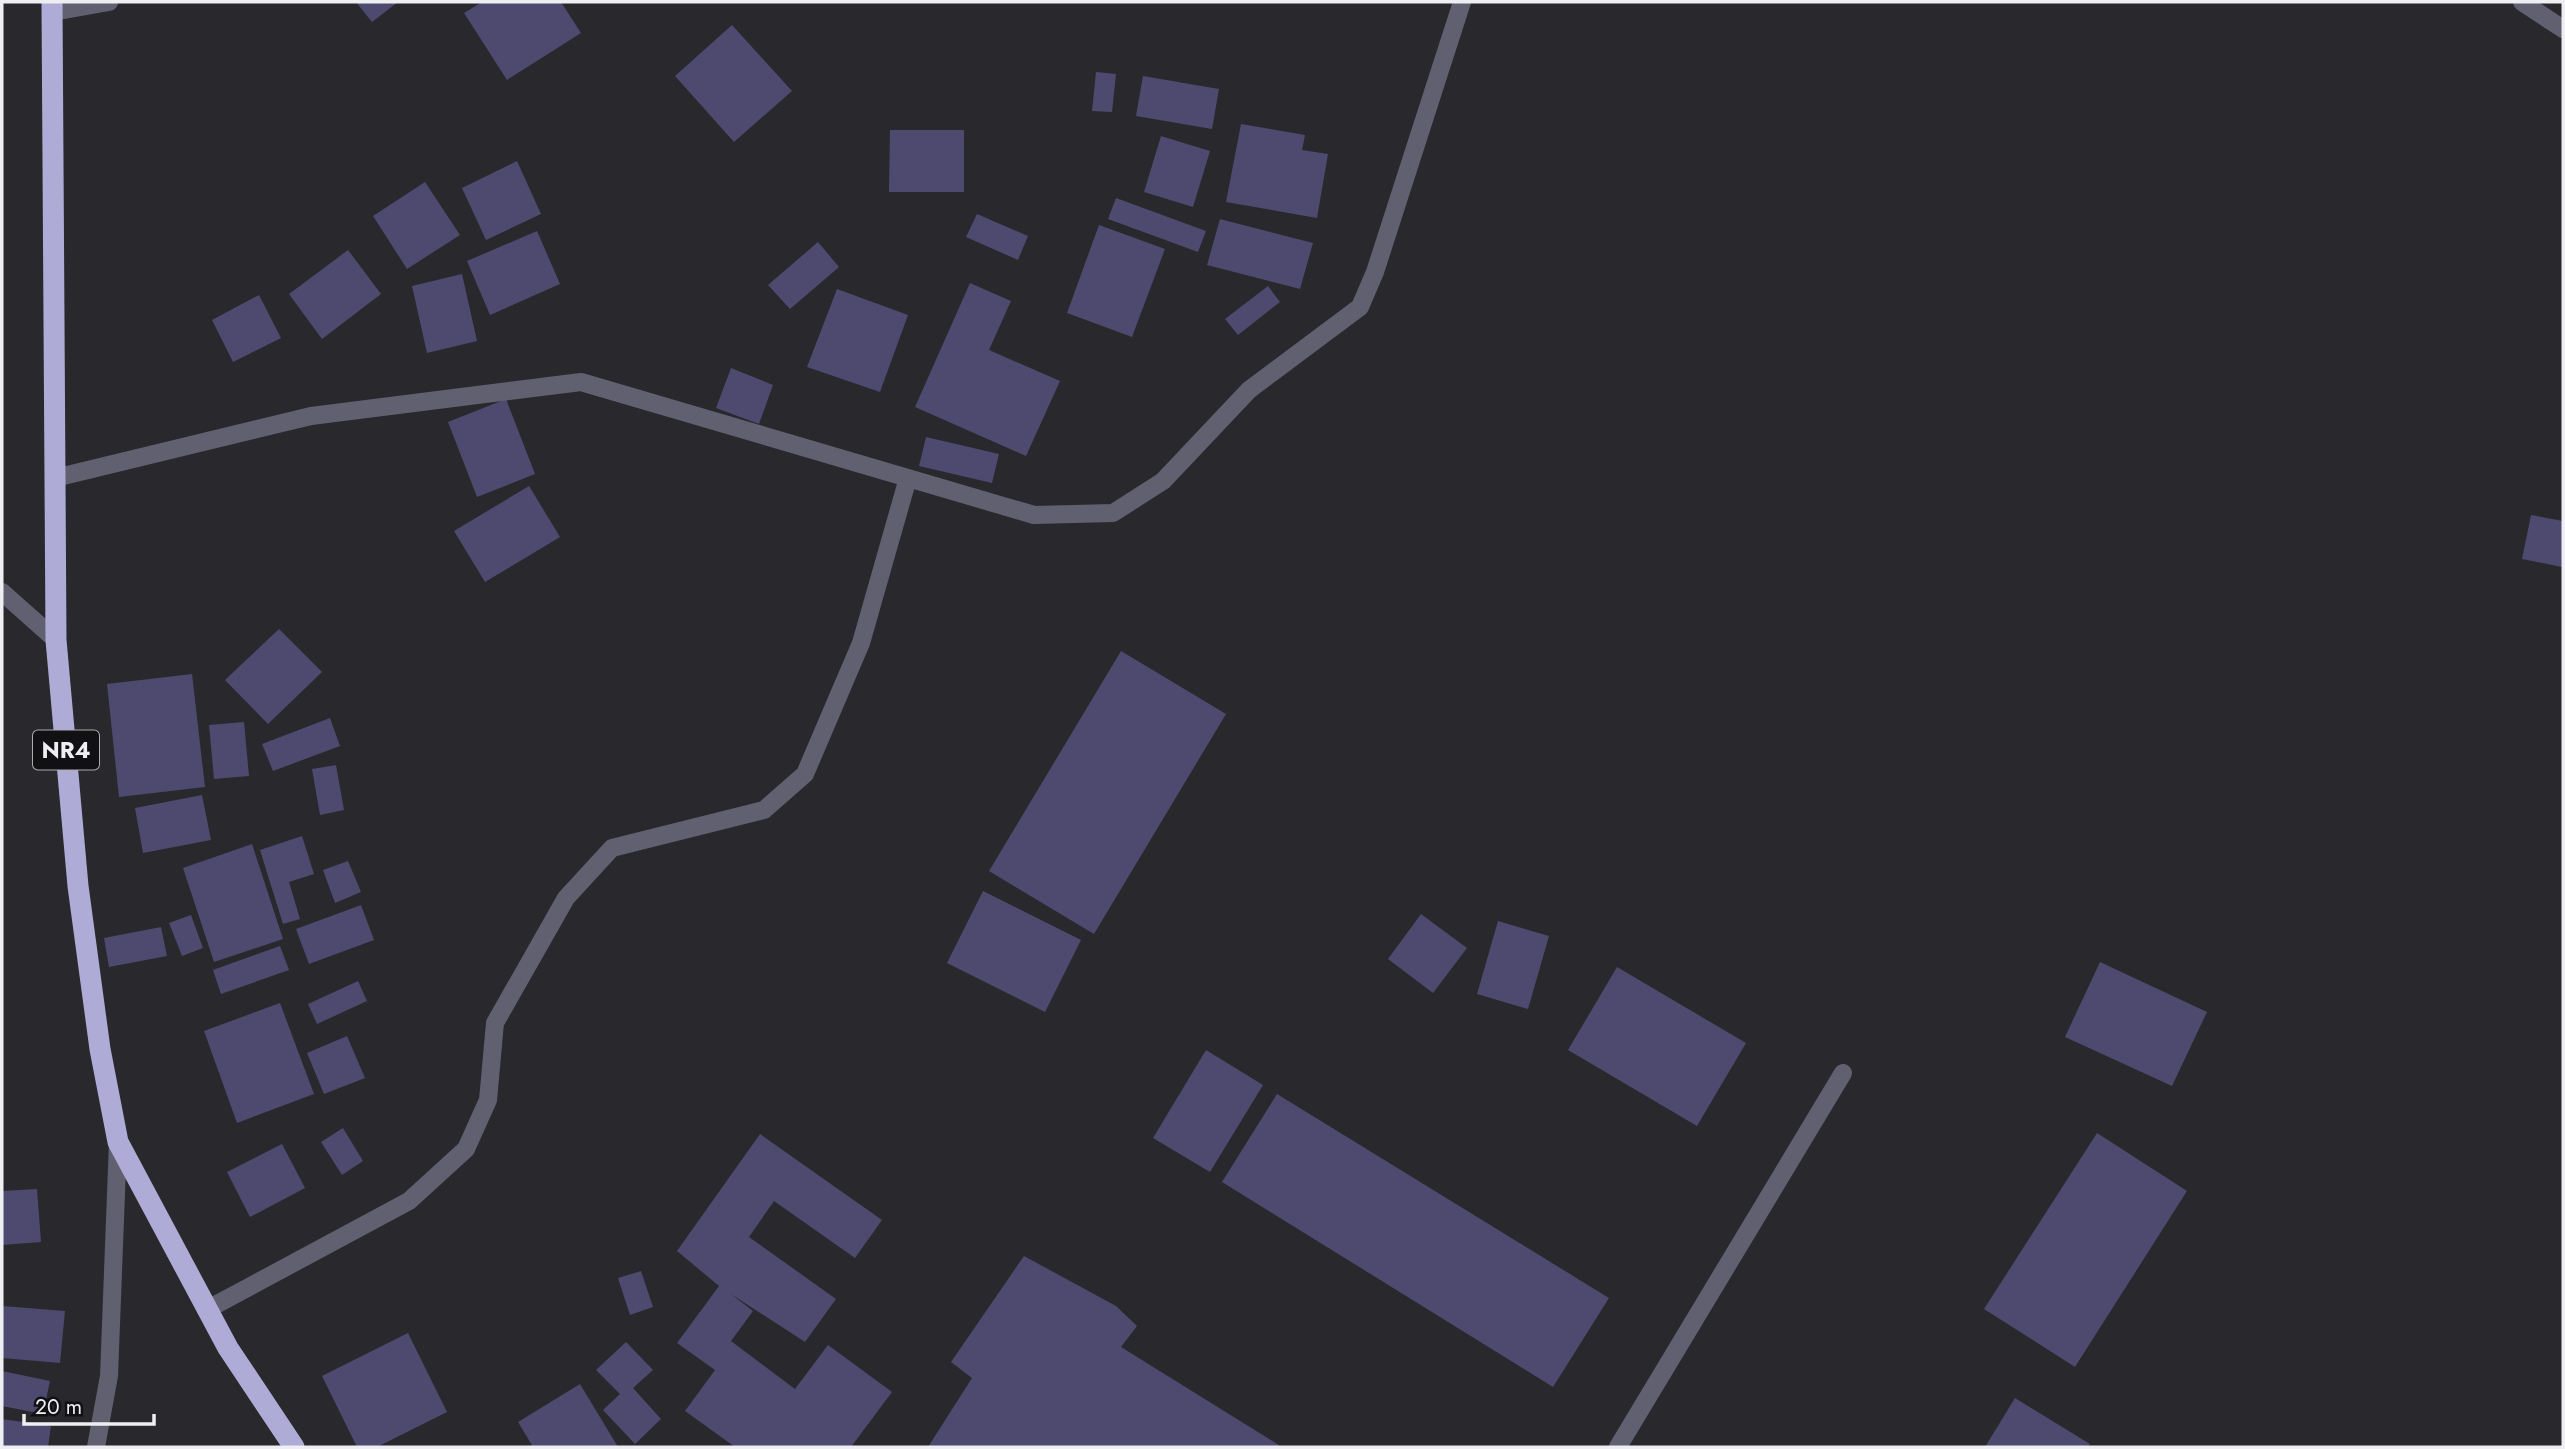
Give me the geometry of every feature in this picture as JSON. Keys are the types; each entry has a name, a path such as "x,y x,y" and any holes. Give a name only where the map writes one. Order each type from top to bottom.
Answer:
{"highway":[{"name":"NR4","path":"52,7 56,640 78,886 100,1049 118,1142 229,1348 294,1447"}],"street":[{"path":"52,7 109,2"},
{"path":"55,478 311,416 581,382 1034,515 1113,513 1163,481 1249,390 1360,307 1375,272 1462,2"},
{"path":"2522,2 2563,29"},
{"path":"208,1309 409,1201 466,1149 488,1100 495,1023 566,898 612,848 764,810 805,774 862,643 908,478"},
{"path":"2,592 56,640"},
{"path":"1618,1447 1843,1073"},
{"path":"96,1447 109,1376 118,1142"}],"building":[{"path":"356,2 398,2 372,22"},
{"path":"482,2 561,2 581,33 507,80 464,13"},
{"path":"732,25 792,91 734,142 675,76"},
{"path":"1096,72 1116,74 1112,112 1092,111"},
{"path":"1143,76 1219,89 1212,129 1136,116"},
{"path":"1241,124 1305,135 1302,150 1328,154 1317,218 1226,202"},
{"path":"890,130 964,130 964,192 889,192"},
{"path":"1161,136 1210,151 1193,207 1144,192"},
{"path":"517,161 541,214 486,240 462,188"},
{"path":"425,182 460,235 407,269 373,216"},
{"path":"1116,198 1206,231 1198,252 1108,219"},
{"path":"977,214 1028,236 1018,260 966,237"},
{"path":"1220,219 1313,243 1300,289 1207,265"},
{"path":"1099,225 1165,249 1132,337 1067,313"},
{"path":"537,231 560,284 490,315 467,261"},
{"path":"818,242 839,267 790,309 768,285"},
{"path":"348,250 381,294 322,339 289,294"},
{"path":"462,274 477,341 427,353 412,286"},
{"path":"970,283 1011,301 989,350 1060,381 1026,456 915,407"},
{"path":"1268,286 1280,302 1238,335 1225,319"},
{"path":"837,289 908,315 880,392 807,367"},
{"path":"259,295 281,338 233,362 212,320"},
{"path":"731,368 773,385 759,424 716,408"},
{"path":"506,399 535,474 477,497 448,422"},
{"path":"926,437 999,454 992,483 919,466"},
{"path":"529,486 560,537 485,582 454,531"},
{"path":"2531,515 2563,521 2562,567 2522,559"},
{"path":"279,629 322,672 268,724 225,680"},
{"path":"1121,651 1226,714 1094,934 989,871"},
{"path":"192,674 205,787 119,797 107,684"},
{"path":"330,718 340,746 273,771 262,744"},
{"path":"244,722 249,776 214,779 209,725"},
{"path":"336,765 344,810 320,815 312,769"},
{"path":"202,795 211,840 143,853 135,808"},
{"path":"302,836 314,874 289,882 300,919 283,924 260,850"},
{"path":"252,844 283,939 214,962 183,868"},
{"path":"348,861 361,892 335,903 323,870"},
{"path":"983,891 1081,940 1045,1012 947,963"},
{"path":"361,905 374,940 309,964 296,929"},
{"path":"1421,914 1467,948 1433,993 1388,959"},
{"path":"191,915 203,948 182,956 169,923"},
{"path":"1498,921 1549,936 1528,1009 1477,994"},
{"path":"161,927 167,956 109,967 104,938"},
{"path":"280,946 289,970 221,994 213,970"},
{"path":"2100,962 2207,1012 2172,1086 2065,1037"},
{"path":"1617,967 1746,1043 1697,1126 1568,1050"},
{"path":"358,981 367,1001 317,1024 308,1004"},
{"path":"280,1003 314,1094 237,1123 204,1031"},
{"path":"347,1036 365,1078 324,1094 307,1053"},
{"path":"1206,1050 1263,1085 1210,1172 1153,1138"},
{"path":"1277,1094 1609,1298 1553,1387 1222,1182"},
{"path":"343,1128 363,1161 342,1175 321,1142"},
{"path":"2097,1133 2187,1191 2075,1367 1984,1309"},
{"path":"760,1134 882,1220 855,1258 774,1201 749,1237 836,1299 805,1342 731,1294 753,1311 731,1341 795,1389 828,1345 892,1392 851,1447 735,1447 685,1411 715,1370 677,1343 719,1286 677,1251"},
{"path":"282,1144 305,1188 250,1217 227,1172"},
{"path":"37,1189 41,1242 2,1245 2,1191"},
{"path":"1024,1256 1116,1306 1137,1326 1121,1347 1282,1447 928,1447 972,1378 951,1362"},
{"path":"641,1271 653,1307 630,1315 618,1278"},
{"path":"2,1306 65,1311 60,1363 2,1358"},
{"path":"408,1333 447,1412 377,1447 357,1447 322,1376"},
{"path":"626,1342 653,1370 633,1388 661,1419 635,1444 603,1410 620,1394 596,1370"},
{"path":"2,1371 50,1381 43,1414 2,1406"},
{"path":"580,1384 618,1447 533,1447 518,1422"},
{"path":"2015,1398 2090,1444 2088,1447 1985,1447"},
{"path":"2,1419 51,1426 48,1447 2,1447"}]}
